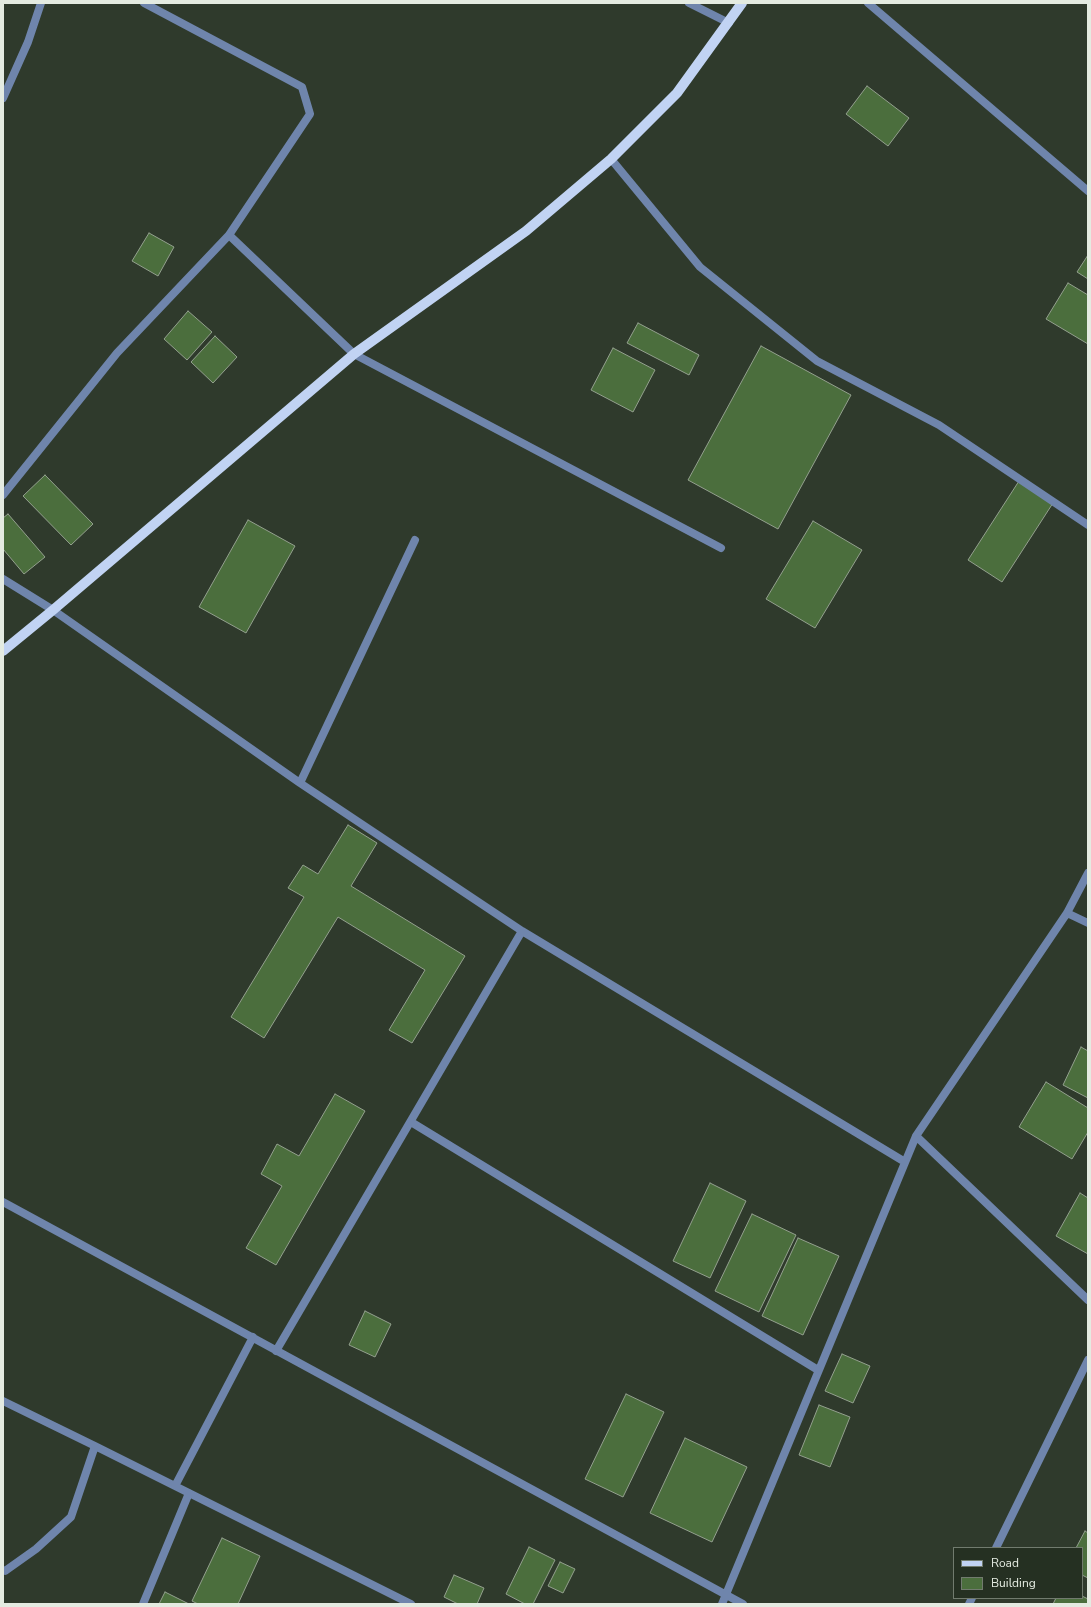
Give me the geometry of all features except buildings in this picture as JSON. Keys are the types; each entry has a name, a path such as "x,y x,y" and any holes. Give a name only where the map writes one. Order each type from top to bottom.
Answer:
{"main road":[{"path":"3,651 354,354 526,231 611,159 677,93 742,3"}],"street":[{"path":"3,98 28,42 41,3"},
{"path":"3,495 117,353 229,235 310,114 302,87 144,3"},
{"path":"689,3 729,23"},
{"path":"868,3 1088,191"},
{"path":"611,159 700,267 817,361 939,425 1088,525"},
{"path":"229,235 354,354 721,548"},
{"path":"300,783 415,540"},
{"path":"3,579 53,610 300,783 522,931 905,1162"},
{"path":"722,1604 916,1136 1067,913 1088,873"},
{"path":"1067,913 1088,923"},
{"path":"276,1350 522,931"},
{"path":"411,1122 818,1370"},
{"path":"916,1136 1088,1300"},
{"path":"3,1202 743,1604"},
{"path":"175,1486 253,1337"},
{"path":"996,1547 1088,1360"},
{"path":"3,1401 410,1604"},
{"path":"3,1570 5,1571 36,1549 70,1517 95,1446"},
{"path":"143,1604 189,1493"}]}
